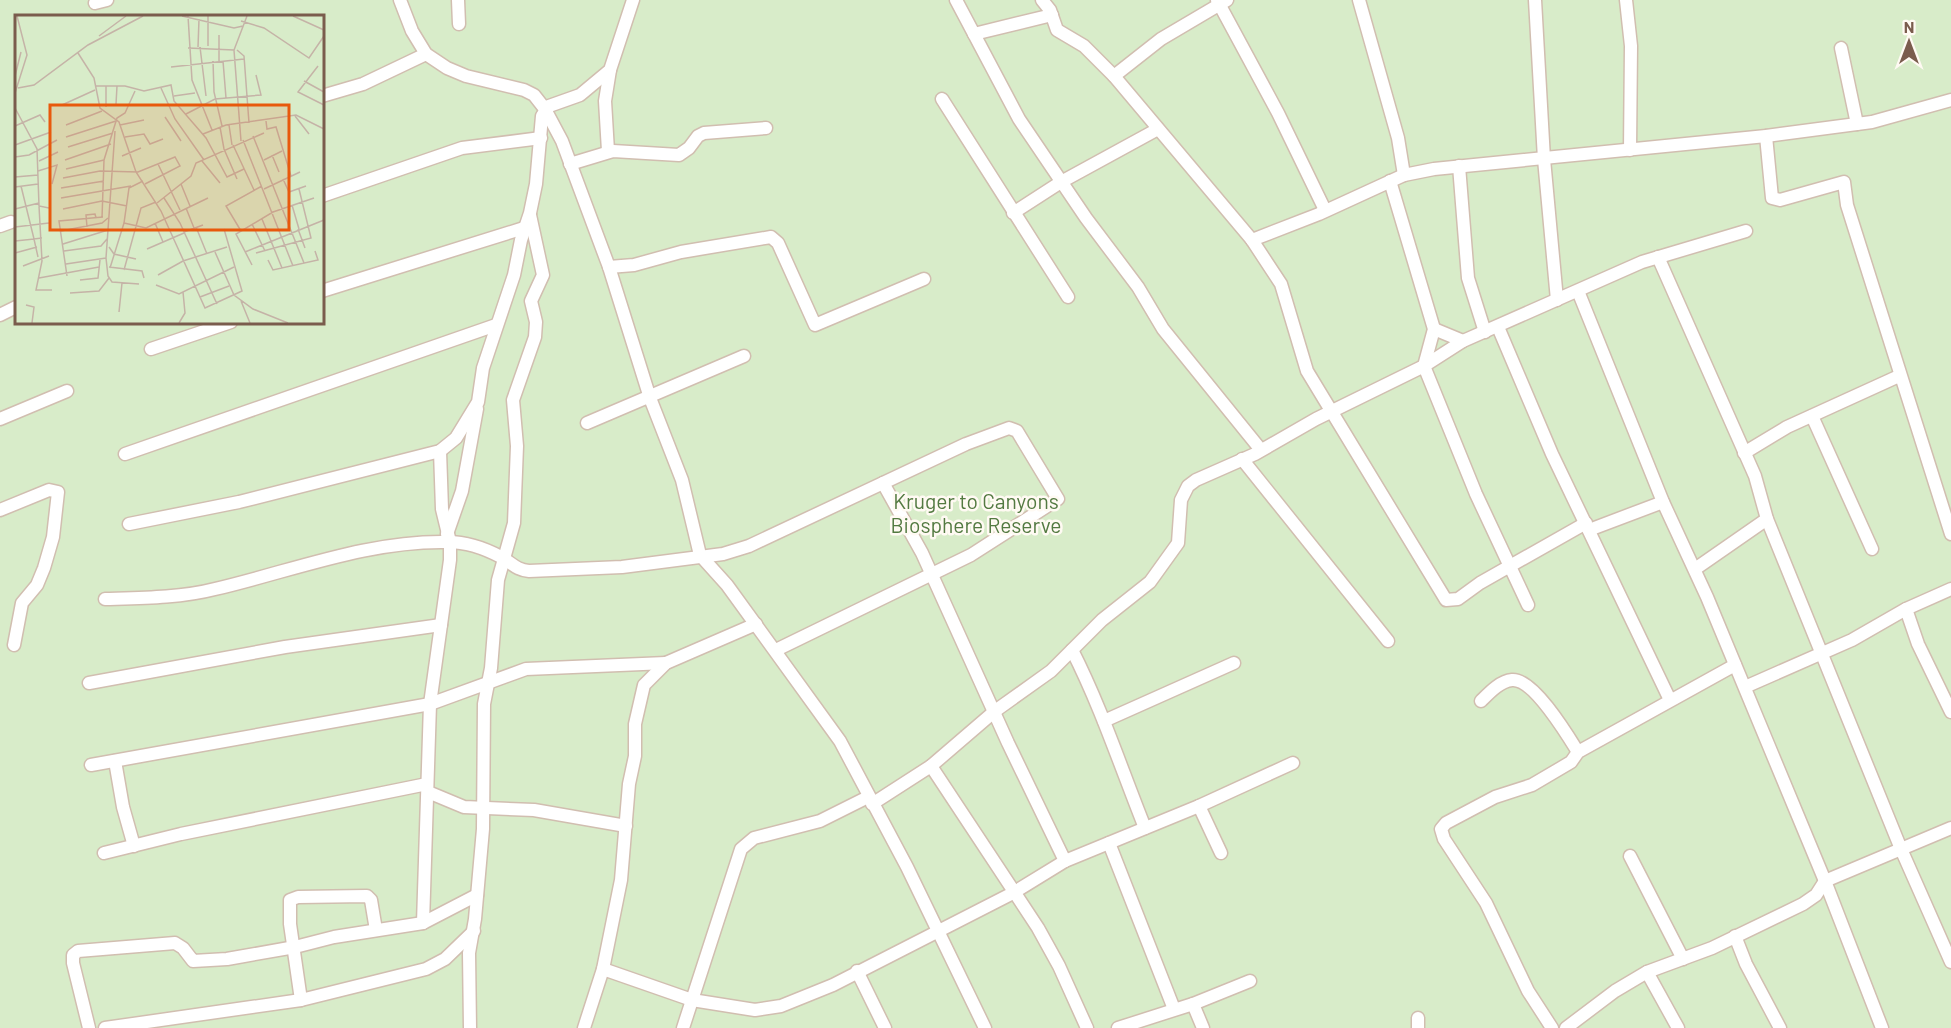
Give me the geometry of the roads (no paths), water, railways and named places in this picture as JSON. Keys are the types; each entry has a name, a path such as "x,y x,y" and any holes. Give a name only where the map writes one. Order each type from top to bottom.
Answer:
{"street":[{"path":"95,3 107,0"},
{"path":"400,0 412,31 426,54 447,68 466,76 524,90 534,95 545,108 562,141 609,267 650,398 682,480 700,555 727,585 776,650 840,741 939,930 985,1028"},
{"path":"458,0 459,24"},
{"path":"608,152 605,101 610,70 633,0"},
{"path":"956,0 1019,119 1061,182 1138,287 1163,329 1261,450"},
{"path":"1042,0 1052,15 1057,30 1092,53 1114,76 1252,240 1281,284 1307,371 1446,600 1458,599 1510,567 1587,526 1663,502"},
{"path":"1359,0 1398,138 1404,175"},
{"path":"1535,0 1544,159 1557,300"},
{"path":"1626,0 1632,67 1630,150"},
{"path":"1114,76 1161,39 1221,1 1325,210"},
{"path":"974,34 1052,15"},
{"path":"1841,48 1857,124"},
{"path":"324,95 363,84 426,54"},
{"path":"545,108 580,94 610,70"},
{"path":"942,99 1068,297"},
{"path":"1252,240 1404,175 1459,166 1766,136 1857,124 1951,100"},
{"path":"449,538 462,491 483,368 514,275 524,228 530,213 536,184 541,121 545,108"},
{"path":"570,164 608,152 679,155 689,148 698,135 704,133 766,128"},
{"path":"1013,213 1061,182 1158,129"},
{"path":"1766,136 1773,198 1780,200 1844,183 1847,205 1899,376 1951,534"},
{"path":"324,195 462,148 541,138"},
{"path":"1459,166 1468,278 1485,332"},
{"path":"1390,181 1434,329 1424,366 1528,605"},
{"path":"468,1026 469,962 482,860 482,720 488,684 498,580 514,523 517,446 513,400 535,337 537,322 531,301 543,275 530,213"},
{"path":"324,290 524,228"},
{"path":"683,1028 734,864 746,842 768,833 820,821 870,800 931,766 995,711 1051,671 1102,620 1150,582 1171,555 1180,535 1181,500 1188,486 1207,473 1261,450 1424,366 1463,341 1658,257 1746,231"},
{"path":"609,267 633,265 681,252 771,237 778,243 815,325 924,279"},
{"path":"1658,257 1710,369 1755,476 1767,519 1824,652 1901,849 1951,962"},
{"path":"1578,291 1663,502 1745,687 1825,881 1882,1028"},
{"path":"0,315 15,308"},
{"path":"151,349 225,324"},
{"path":"125,454 496,325"},
{"path":"1498,327 1552,454 1670,700"},
{"path":"1434,329 1463,341"},
{"path":"587,423 744,356"},
{"path":"1744,453 1764,440 1812,416 1899,376"},
{"path":"0,419 68,391"},
{"path":"129,524 238,502 440,451 456,438 478,402"},
{"path":"1812,416 1872,549"},
{"path":"105,599 151,598 212,590 352,553 449,538 487,550 521,570 622,567 700,555 723,554 748,546 966,444 1014,428 1023,438 1058,499 993,543 776,650"},
{"path":"423,923 430,704 449,575 449,538 442,509 440,451"},
{"path":"1242,459 1389,641"},
{"path":"883,483 916,540 1065,861"},
{"path":"0,510 49,490 58,492 53,537 37,585 22,603 14,645"},
{"path":"1695,570 1767,519"},
{"path":"1745,687 1824,652 1874,628 1906,609 1951,589"},
{"path":"1906,609 1918,644 1951,712"},
{"path":"585,1028 603,969 621,880 629,784 635,756 635,724 641,694 649,678 666,663 756,624"},
{"path":"90,683 285,647 441,625"},
{"path":"1072,650 1097,700 1145,828"},
{"path":"91,765 430,704 535,667 666,663"},
{"path":"1104,721 1234,663"},
{"path":"1552,1028 1528,991 1502,931 1444,839 1441,829 1446,823 1495,797 1532,785 1571,762 1578,752 1735,665"},
{"path":"1481,701 1506,681 1513,679 1524,683 1548,709 1578,752"},
{"path":"115,761 134,846"},
{"path":"603,969 692,1000 755,1011 767,1010 833,985 1013,893 1065,861 1199,806 1293,763"},
{"path":"931,766 969,820 1013,893 1047,943 1087,1028"},
{"path":"104,853 428,788 464,807 534,810 626,826"},
{"path":"1199,806 1221,853"},
{"path":"1566,1028 1615,991 1647,972 1712,948 1810,899 1825,881 1951,828"},
{"path":"1109,843 1174,1009"},
{"path":"1630,856 1683,959"},
{"path":"88,1028 73,963 73,955 78,951 175,943 183,948 190,959 197,962 423,923 477,895"},
{"path":"301,1000 289,902 298,897 367,896 371,900 376,930"},
{"path":"105,1028 301,1000 437,965 474,931"},
{"path":"1735,936 1746,964 1780,1028"},
{"path":"857,971 885,1028"},
{"path":"1647,972 1678,1028"},
{"path":"1118,1028 1193,1004 1250,981"},
{"path":"1193,1004 1203,1028"}],"park label":[{"name":"Kruger to Canyons Biosphere Reserve","path":"976,514"}]}
